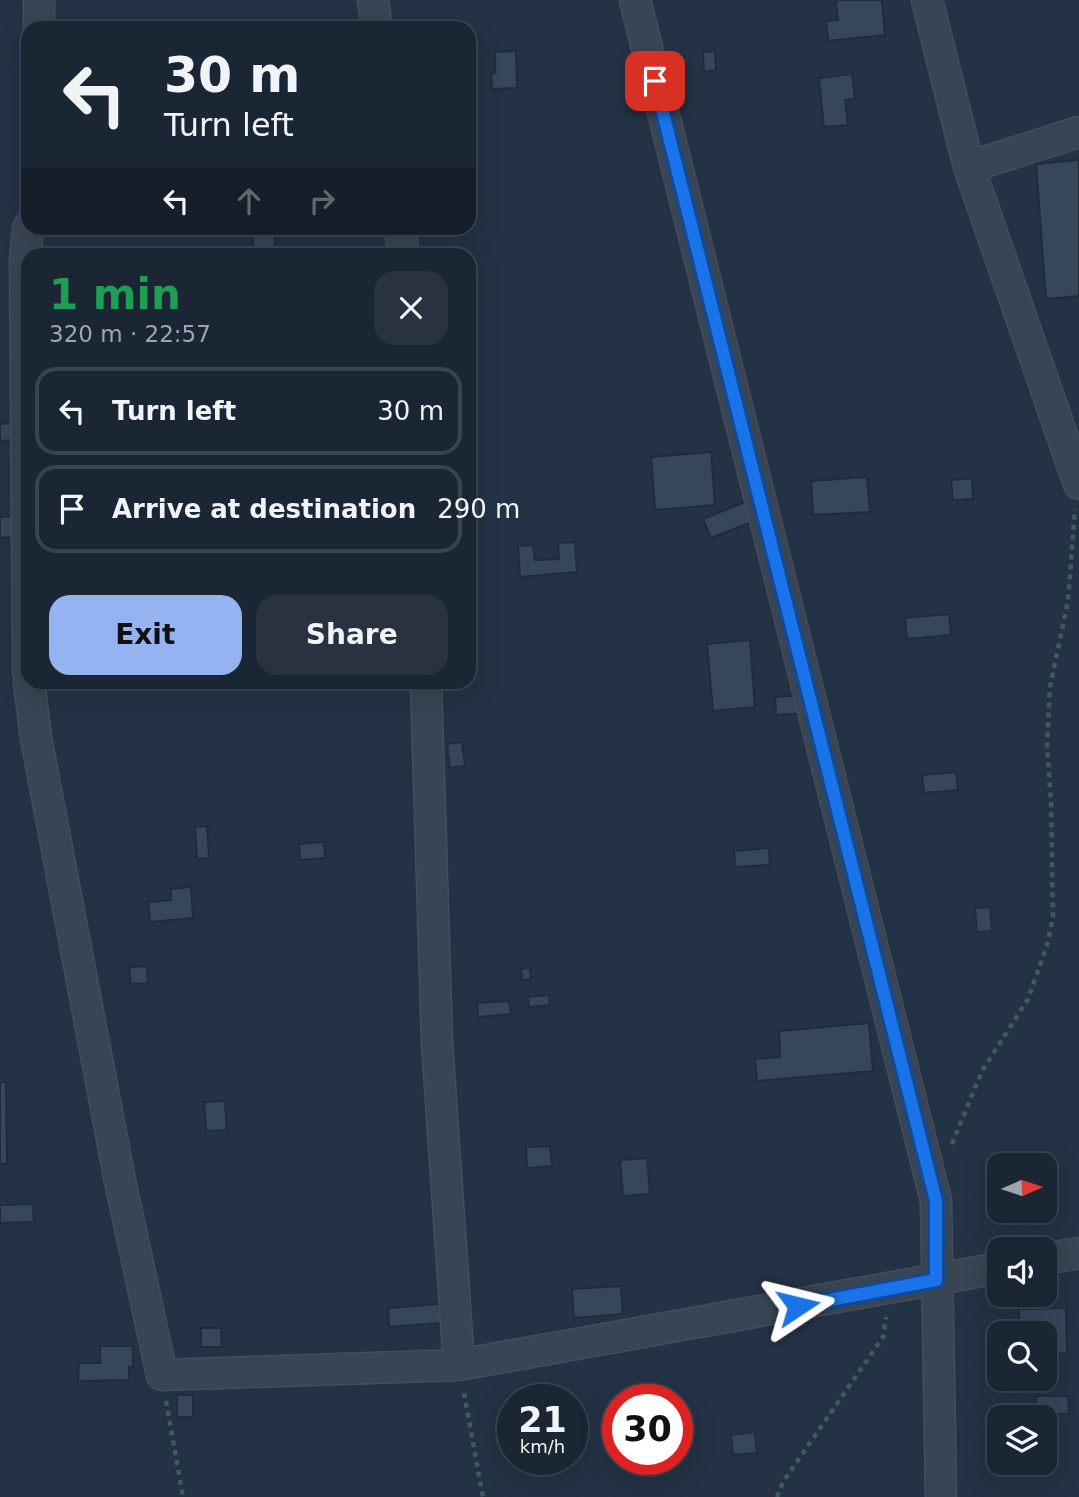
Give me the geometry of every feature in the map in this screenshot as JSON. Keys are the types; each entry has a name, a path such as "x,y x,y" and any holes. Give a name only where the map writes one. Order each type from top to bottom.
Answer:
{"street":[{"path":"39,0 39,21"},
{"path":"373,0 376,21"},
{"path":"635,0 936,1201 941,1497"},
{"path":"927,0 969,167 1078,482"},
{"path":"969,167 1079,132"},
{"path":"30,689 43,774 120,1181 162,1375 459,1365 987,1270"},
{"path":"425,689 437,1043 459,1365"},
{"path":"1057,1257 1079,1253"}],"path":[{"path":"948,1153 982,1071 1028,999 1053,916 1047,744 1050,687 1068,601 1078,482"},
{"path":"777,1497 783,1482 883,1337 888,1309 902,1287"},
{"path":"459,1365 484,1497"},
{"path":"162,1375 183,1497"}],"building":[{"path":"836,0 882,0 885,35 828,41 826,21 838,20"},
{"path":"516,51 517,88 492,89 491,74 495,73 495,52"},
{"path":"715,51 716,70 704,72 703,52"},
{"path":"852,74 855,99 845,100 848,125 824,127 819,78"},
{"path":"1079,160 1079,296 1046,299 1036,164"},
{"path":"252,235 274,235 275,248 253,248"},
{"path":"12,423 13,440 0,441 0,424"},
{"path":"711,452 715,505 655,510 651,457"},
{"path":"867,477 870,512 813,515 811,481"},
{"path":"972,478 973,499 953,500 951,480"},
{"path":"745,502 752,522 711,538 703,519"},
{"path":"19,516 21,536 0,538 0,517"},
{"path":"575,542 577,572 520,577 518,546 533,545 535,560 559,559 558,543"},
{"path":"949,614 951,635 907,639 905,618"},
{"path":"750,640 755,707 713,711 707,644"},
{"path":"805,695 807,713 776,715 775,697"},
{"path":"462,742 465,766 450,768 447,744"},
{"path":"956,772 958,790 924,793 922,775"},
{"path":"207,826 209,858 197,859 195,827"},
{"path":"324,842 325,858 300,860 299,844"},
{"path":"769,848 770,865 735,867 734,851"},
{"path":"191,887 193,918 150,922 148,902 171,900 171,889"},
{"path":"990,907 992,931 977,932 975,908"},
{"path":"147,966 148,983 131,984 129,967"},
{"path":"530,968 531,979 522,980 521,969"},
{"path":"549,995 550,1005 529,1007 528,997"},
{"path":"509,1001 511,1014 478,1017 477,1003"},
{"path":"869,1023 873,1071 757,1081 755,1059 780,1057 779,1031"},
{"path":"0,1082 6,1082 7,1164 0,1164"},
{"path":"225,1101 227,1130 206,1131 204,1102"},
{"path":"550,1146 552,1166 527,1168 526,1147"},
{"path":"647,1158 650,1194 623,1196 620,1160"},
{"path":"33,1204 34,1222 0,1223 0,1205"},
{"path":"621,1286 623,1314 574,1318 572,1289"},
{"path":"439,1304 441,1323 389,1327 388,1308"},
{"path":"1066,1308 1067,1353 1057,1353 1057,1321 1019,1321 1019,1309"},
{"path":"201,1328 221,1328 222,1347 201,1347"},
{"path":"100,1346 133,1346 133,1367 129,1367 129,1380 78,1381 79,1363 100,1363"},
{"path":"177,1395 193,1395 193,1417 177,1417"},
{"path":"1036,1396 1068,1396 1069,1414 1057,1414 1057,1405 1036,1405"},
{"path":"755,1432 757,1453 733,1455 731,1435"}],"route":[{"path":"655,81 936,1201 936,1280 798,1306"}]}
